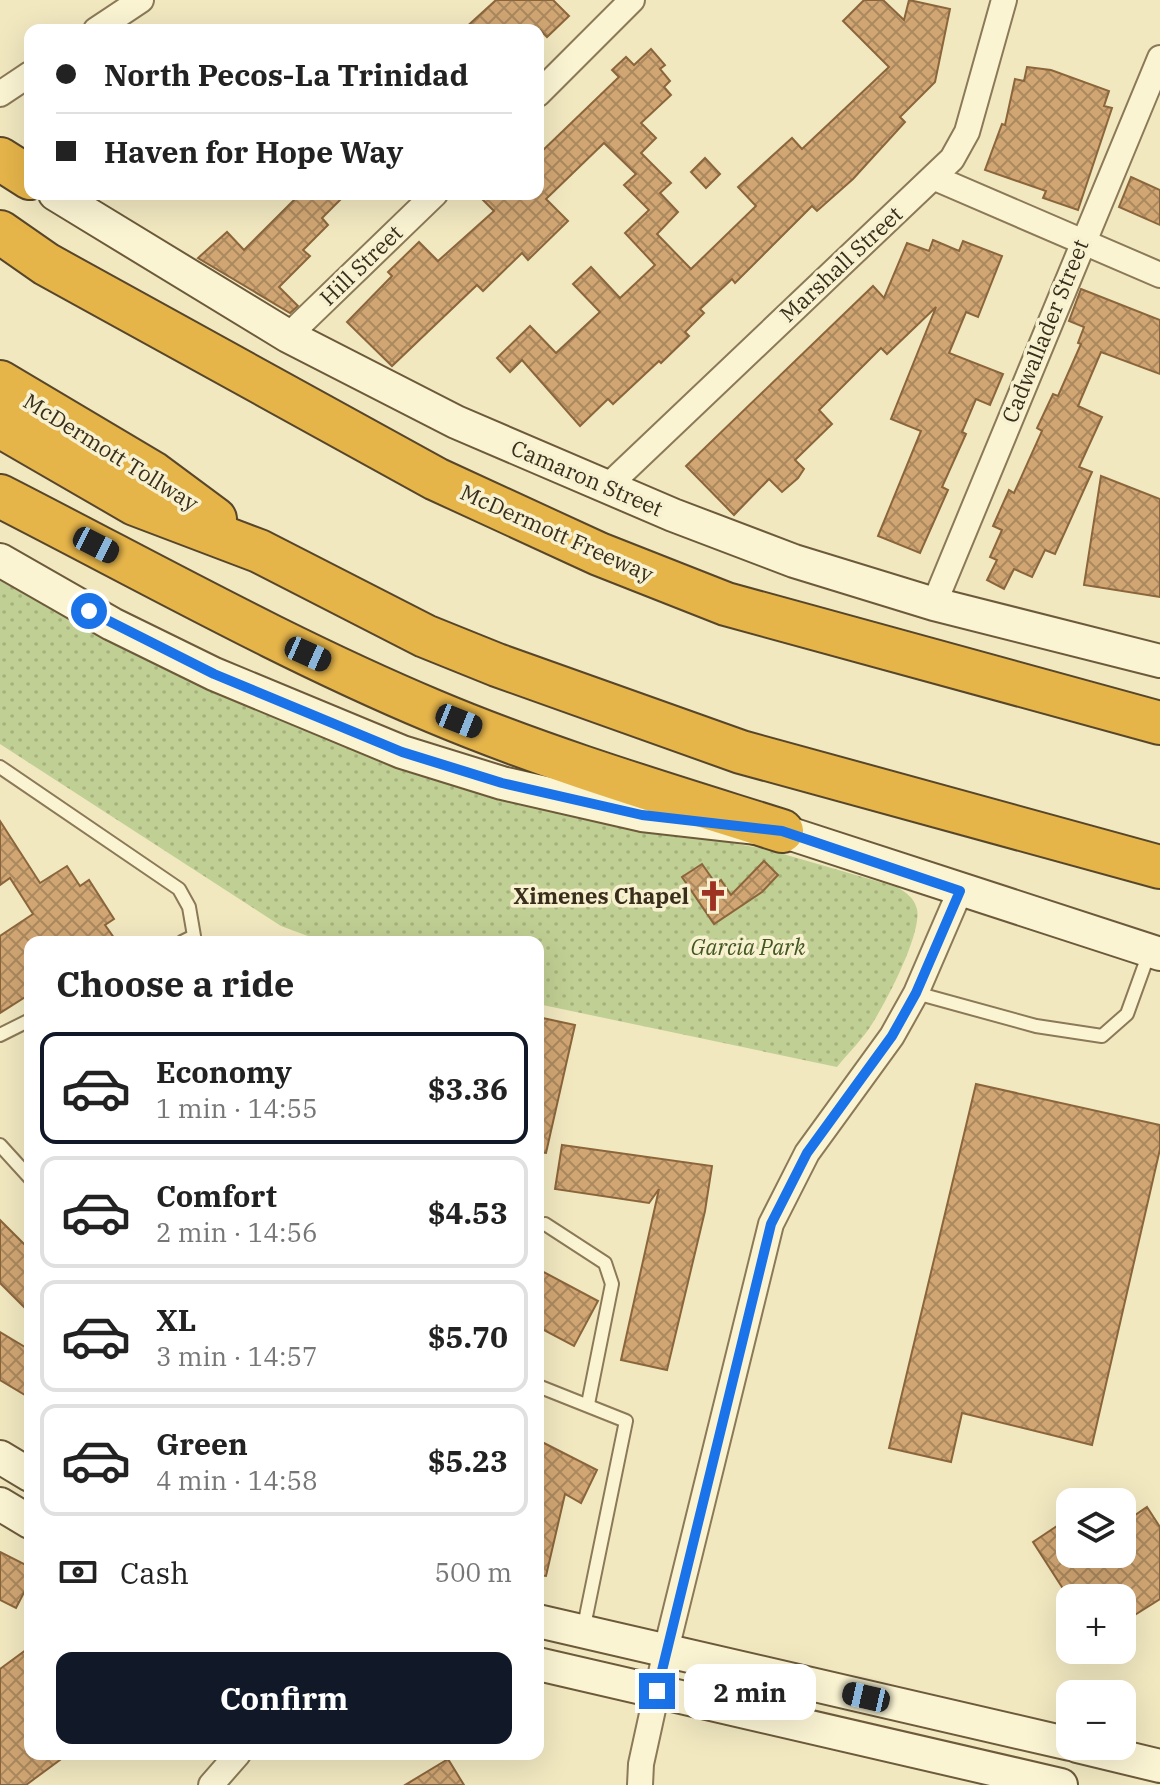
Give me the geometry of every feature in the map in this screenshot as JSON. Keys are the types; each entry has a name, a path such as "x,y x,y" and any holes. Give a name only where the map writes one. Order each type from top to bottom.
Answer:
{"highway":[{"path":"0,159 24,173"},
{"name":"McDermott Freeway","path":"0,232 46,264 436,479 599,554 726,604 1160,723"},
{"path":"0,253 46,264"},
{"name":"McDermott Tollway","path":"0,382 153,473 259,551"},
{"path":"0,426 135,504"},
{"path":"0,457 36,476 135,504 259,551 425,636 621,712 840,781 1160,867"},
{"path":"0,496 308,654 431,710 543,755 782,831"}],"main road":[{"path":"0,150 24,172"},
{"name":"Camaron Street","path":"65,200 288,336 456,422 608,486 794,561 934,604 1160,661"},
{"path":"0,560 112,624 214,674 402,752 502,783 642,815 782,831 1155,952"},
{"path":"0,1457 24,1471"},
{"path":"0,1504 24,1518"},
{"path":"544,1622 1056,1741"},
{"path":"544,1665 1061,1785"},
{"path":"1135,1760 1160,1766"}],"street":[{"path":"105,24 141,0"},
{"path":"544,88 632,0"},
{"name":"Marshall Street","path":"608,486 885,220 935,178 967,132 1004,0"},
{"name":"Cadwallader Street","path":"934,604 1160,58"},
{"path":"0,94 24,78"},
{"path":"935,178 1160,275"},
{"name":"Hill Street","path":"288,336 429,200"},
{"path":"640,1785 641,1764 666,1650 771,1224 807,1153 892,1036 916,993 960,891"},
{"path":"211,1785 227,1760"}],"lane":[{"path":"0,767 179,889 189,907 194,936"},
{"path":"916,993 1036,1026 1102,1036 1127,1014 1155,952"},
{"path":"0,1035 24,1023"},
{"path":"0,1145 24,1171"},
{"path":"545,1224 605,1263 612,1284 588,1404"},
{"path":"544,1388 626,1421 583,1631"}],"green space":[{"name":"Garcia Park","path":"0,577 624,824 766,849 897,887 914,902 917,920 909,951 886,1000 860,1041 837,1067 544,1005 544,936 308,936 281,926 0,744"}],"building":[{"path":"496,0 553,0 569,16 547,37 544,24 470,24"},
{"path":"864,0 883,0 904,20 909,0 950,9 935,82 900,117 905,122 853,179 817,211 812,206 735,283 732,279 700,309 704,313 685,332 689,336 661,363 659,361 613,404 608,399 580,426 522,360 510,372 497,358 530,326 556,353 600,312 573,284 591,267 620,298 655,265 625,233 649,210 624,185 636,174 604,143 546,199 568,221 528,260 522,253 483,291 477,285 392,366 347,322 392,276 388,272 419,242 438,261 494,211 483,200 544,200 544,149 619,77 612,70 626,57 634,65 651,49 665,65 660,69 670,81 664,87 671,95 641,123 656,138 641,153 671,183 660,193 678,212 657,234 691,269 756,206 738,187 792,138 802,149 889,67 843,21"},
{"path":"1027,67 1051,70 1109,91 1104,106 1112,108 1078,210 1043,198 1046,191 985,170 1002,124 1005,125 1015,79 1024,81"},
{"path":"705,158 720,174 706,188 691,172"},
{"path":"1131,177 1160,190 1160,225 1119,207"},
{"path":"294,200 340,200 322,218 328,225 303,250 310,256 279,287 298,306 290,313 198,258 227,232 244,250"},
{"path":"933,240 959,251 963,241 1002,256 978,317 966,312 949,353 1003,374 990,405 976,399 962,432 966,434 942,487 948,490 920,553 878,536 921,431 891,419 936,307 887,354 881,348 819,410 832,424 795,460 804,469 798,478 782,492 769,479 734,515 686,466 873,286 884,298 907,243 929,251"},
{"path":"1081,289 1160,320 1160,374 1101,352 1078,406 1102,417 1079,467 1092,472 1055,554 1045,550 1032,577 1014,569 1004,589 987,580 997,560 990,557 1002,530 993,526 1009,490 1014,493 1042,431 1037,428 1053,394 1058,396 1081,344 1078,343 1084,327 1069,321"},
{"path":"1101,476 1160,499 1160,597 1084,585"},
{"path":"0,821 40,883 67,866 80,886 89,880 114,919 105,925 113,936 24,936 24,998 0,1013 0,936 33,914 10,878 0,885"},
{"name":"Ximenes Chapel","path":"764,861 778,875 762,892 714,924 682,877 702,864 716,884 721,880 731,895"},
{"path":"544,1018 575,1025 544,1153"},
{"path":"976,1084 1160,1125 1160,1149 1092,1445 962,1413 951,1462 889,1448"},
{"path":"562,1145 712,1166 705,1211 667,1370 621,1360 659,1189 649,1203 555,1189"},
{"path":"0,1220 24,1244 24,1307 0,1283"},
{"path":"544,1272 598,1301 574,1346 544,1330"},
{"path":"0,1332 24,1346 24,1394 0,1380"},
{"path":"544,1443 597,1470 581,1503 565,1494 546,1576"},
{"path":"1147,1507 1160,1527 1160,1599 1136,1614 1136,1584 1060,1584 1033,1542 1056,1527 1056,1568 1136,1568 1136,1514"},
{"path":"0,1552 24,1564 24,1593 16,1608 0,1600"},
{"path":"24,1651 24,1760 60,1760 26,1785 0,1785 0,1669"},
{"path":"449,1760 464,1785 405,1785"}],"place":[{"name":"Ximenes Chapel","path":"713,896"}],"route":[{"path":"89,611 214,674 402,752 502,783 642,815 782,831 960,891 916,993 892,1036 807,1153 771,1224 758,1263 657,1691"}]}
